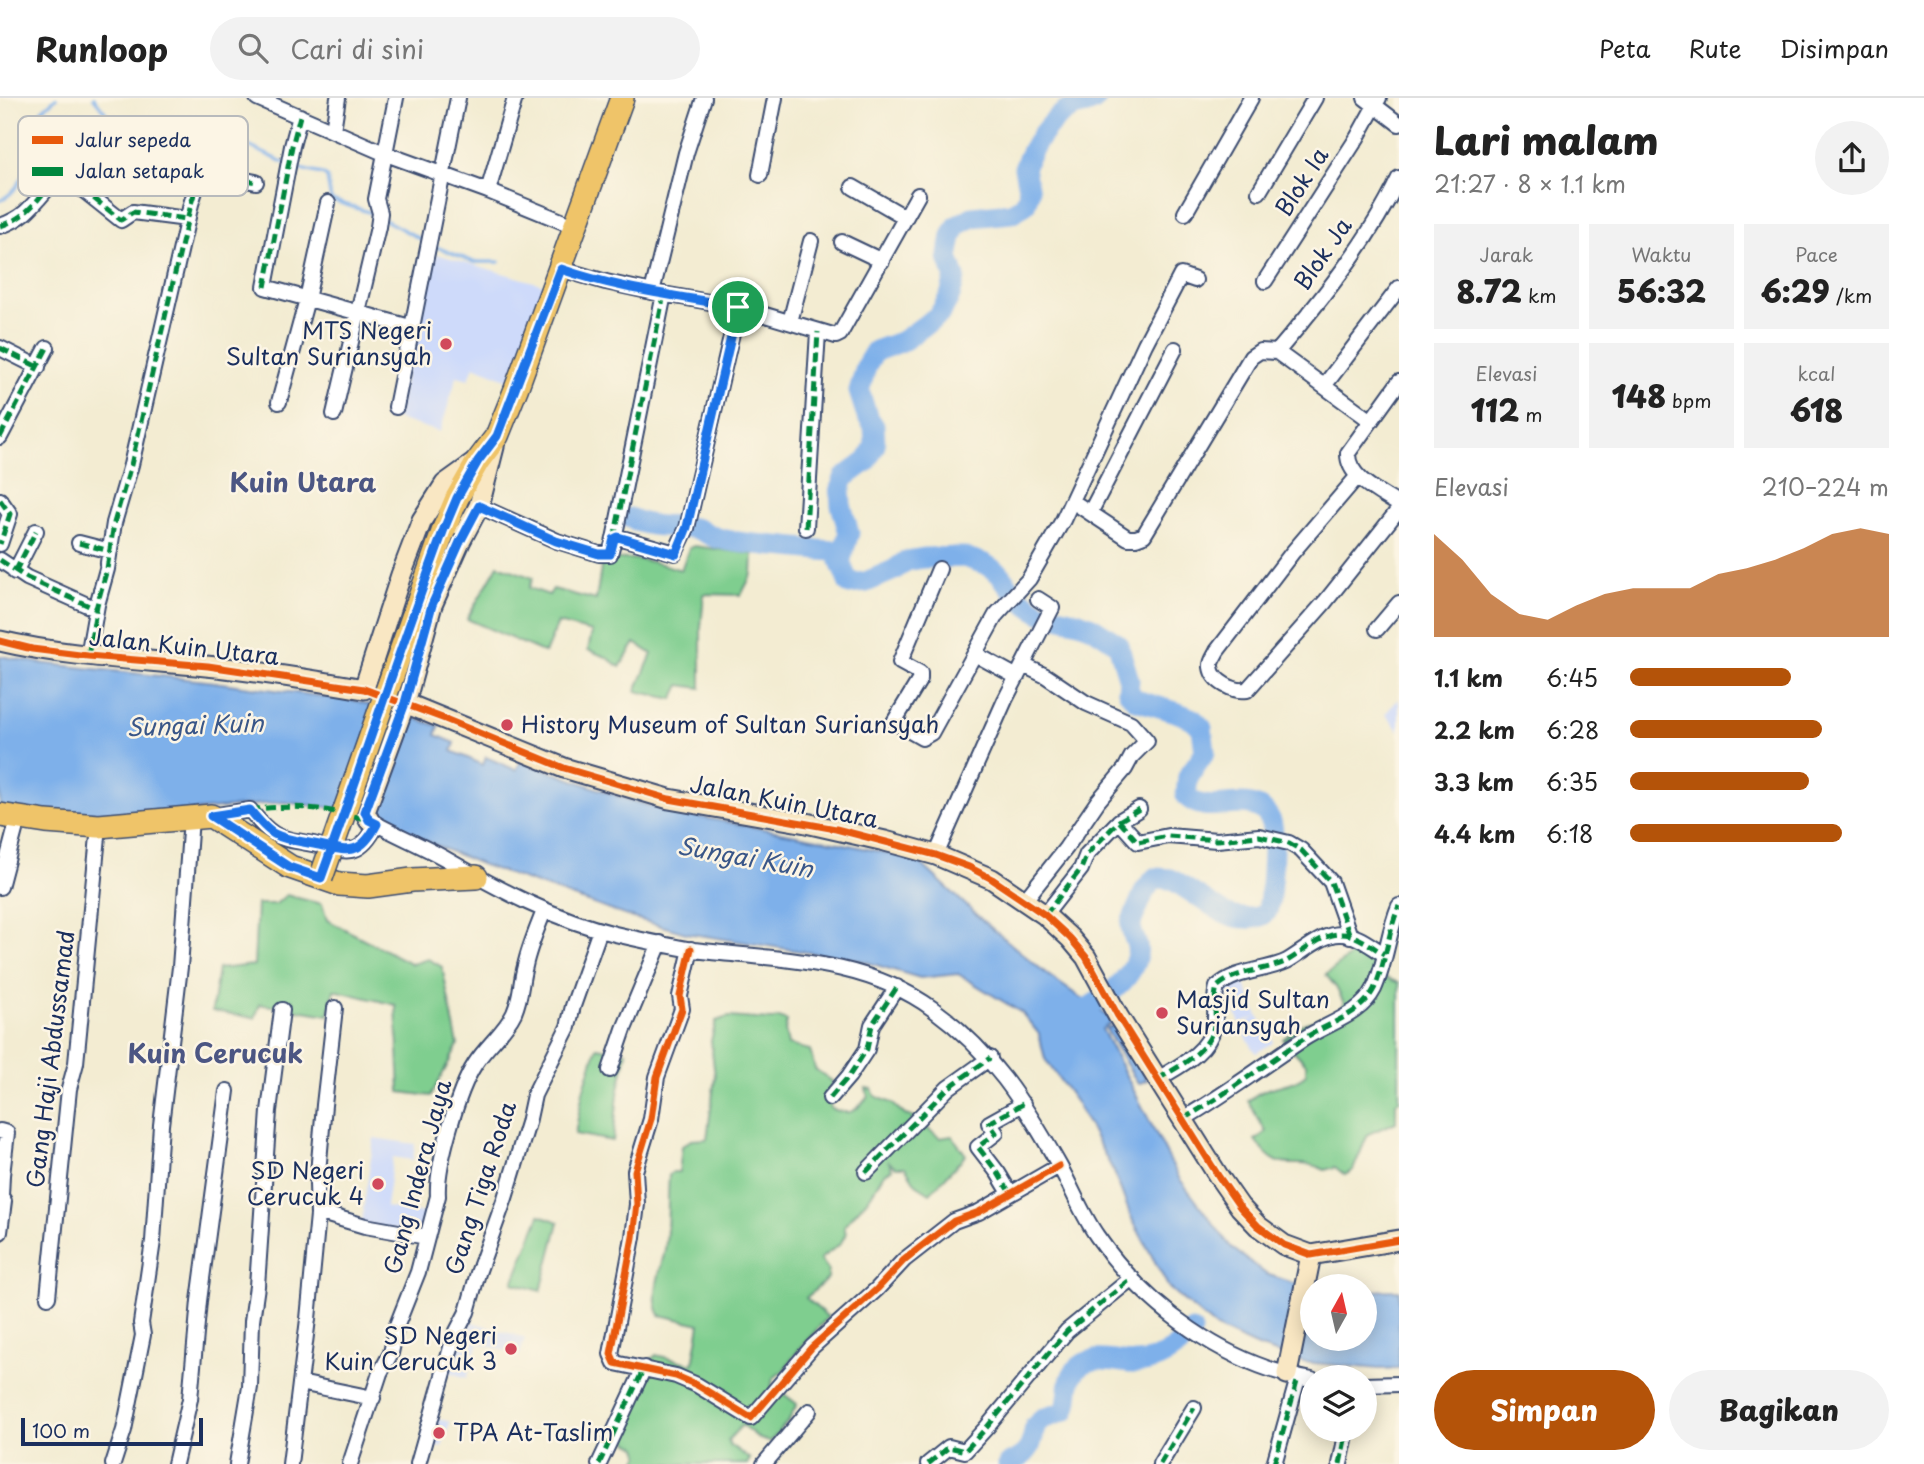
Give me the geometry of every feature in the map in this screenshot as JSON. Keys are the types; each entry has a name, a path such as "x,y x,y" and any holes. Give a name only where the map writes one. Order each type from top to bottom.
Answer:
{"main road":[{"path":"321,878 444,529 457,498 478,461 497,436 561,269 622,98"},
{"path":"9,817 99,826 201,817 289,867 339,884 368,886 412,880 476,877"}],"street":[{"path":"257,98 386,154 576,227"},
{"path":"333,130 338,98"},
{"path":"334,414 380,216 376,200 396,98"},
{"path":"396,407 458,98"},
{"path":"488,191 515,98"},
{"path":"479,506 556,541 599,554 610,554 686,153 704,98"},
{"path":"760,176 775,98"},
{"path":"1185,213 1251,98"},
{"path":"1259,192 1315,98"},
{"path":"1373,101 1399,124"},
{"name":"Blok Ia","path":"1265,281 1357,138 1373,101"},
{"path":"300,116 288,164 265,287 410,327"},
{"name":"Blok Ja","path":"1277,352 1346,265 1388,200 1399,177"},
{"path":"248,180 256,182"},
{"path":"853,187 905,217"},
{"path":"561,269 606,282 738,307 832,336 840,334 918,195"},
{"path":"0,226 21,215 43,196"},
{"path":"91,196 121,220 133,212 187,219"},
{"path":"88,656 114,523 131,464 194,196"},
{"path":"279,402 307,299 328,203"},
{"path":"790,322 811,241"},
{"path":"842,242 882,261"},
{"path":"939,569 900,662 920,673 920,678 894,722 920,737 929,737 1002,607 1026,582 1063,520 1145,344 1181,275 1195,280"},
{"path":"1324,386 1399,288"},
{"path":"614,539 618,537 674,554 677,551 687,527 738,307"},
{"path":"807,528 818,332"},
{"path":"0,348 38,367"},
{"path":"0,438 47,348"},
{"path":"1090,513 1175,349"},
{"path":"1072,501 1128,538 1144,535 1251,357 1260,351 1277,352 1370,420"},
{"path":"1357,477 1285,562 1217,651 1211,666 1212,671 1224,684 1236,690 1247,690 1325,602 1399,507 1357,477 1348,462 1348,453 1399,382"},
{"path":"113,1464 124,1430 143,1335 141,1323 153,1241 161,1125 201,817 250,810 263,826 282,839 345,852 360,846 370,837 370,819 432,605 479,506 497,436"},
{"name":"Jalan Kuin Utara","path":"0,641 32,649 208,666 364,689 422,520 445,484 478,461"},
{"path":"0,500 10,514 0,544"},
{"path":"15,572 36,531"},
{"path":"79,542 110,551"},
{"path":"0,560 15,572 96,609"},
{"path":"936,855 948,823 1052,608 1038,599"},
{"path":"1377,629 1399,603"},
{"path":"975,654 1020,671 1046,676 1086,703 1131,723 1147,741 1132,756 1125,769 1025,900"},
{"name":"Jalan Kuin Utara","path":"404,706 532,757 669,799 806,823 936,855 992,879 1045,915 1070,938 1097,973 1118,1016 1240,1208 1258,1226 1311,1260"},
{"path":"1045,915 1081,869 1087,854 1119,821 1139,809"},
{"path":"0,887 9,817"},
{"path":"370,819 544,911 600,930 691,949 821,964 868,975 932,1008 990,1058 1023,1104 1097,1236 1132,1278 1165,1309 1209,1342 1250,1363 1297,1373"},
{"path":"1119,821 1138,842 1168,836 1217,841 1264,837 1289,843 1301,850 1331,882 1350,936"},
{"name":"Gang Haji Abdussamad","path":"48,1297 69,1088 76,1063 82,1011 99,826"},
{"path":"1183,1119 1364,1002 1373,991 1398,910"},
{"name":"Gang Indera Jaya","path":"350,1464 380,1373 391,1353 397,1325 418,1272 438,1196 436,1185 440,1165 464,1081 485,1049 512,1017 522,993 524,969 544,911"},
{"name":"Gang Tiga Roda","path":"418,1464 454,1337 467,1312 528,1123 534,1095 568,1027 600,930"},
{"path":"1158,1079 1196,1056 1210,1036 1215,1024 1215,992 1223,981 1234,975 1285,962 1339,933 1384,954"},
{"path":"610,1070 660,943"},
{"path":"691,949 680,996 682,1009 657,1077 650,1119 635,1171 637,1204 611,1354 615,1363 676,1376 697,1385 751,1418 812,1347 877,1289 904,1260 954,1221 979,1212 1059,1166"},
{"path":"830,1098 867,1049 872,1025 897,988"},
{"path":"290,1464 318,1215 320,1158 335,1008"},
{"path":"237,1464 250,1387 252,1321 257,1286 269,1111 282,1010"},
{"path":"866,1172 942,1093 990,1058"},
{"path":"175,1464 190,1399 199,1301 227,1091"},
{"path":"1010,1193 978,1147 996,1133 989,1123 1023,1104"},
{"path":"0,1131 7,1133 0,1232"},
{"path":"318,1215 427,1237"},
{"path":"1274,1464 1297,1373 1311,1260 1399,1240"},
{"path":"928,1464 949,1447 965,1451 1067,1331 1132,1278"},
{"path":"599,1464 644,1368"},
{"path":"300,1383 373,1398"},
{"path":"1377,1385 1399,1384"},
{"path":"1160,1464 1195,1408"},
{"path":"764,1464 809,1411"},
{"path":"1340,1464 1345,1442"}],"shaded area":[{"name":"MTS Negeri Sultan Suriansyah","path":"437,254 544,285 511,381 474,366 469,379 457,376 440,432 397,419 416,322"},
{"path":"1399,698 1399,731 1385,714"},
{"path":"1241,975 1258,1016 1274,1042 1256,1053 1240,1027 1256,1017 1240,1023 1223,983"},
{"name":"SD Negeri Cerucuk 4","path":"374,1138 415,1144 413,1160 393,1157 386,1207 430,1214 428,1234 361,1224"},
{"name":"SD Negeri Kuin Cerucuk 3","path":"463,1319 525,1338 520,1355 479,1343 467,1378 447,1372"},
{"name":"TPA At-Taslim","path":"435,1418 450,1422 442,1447 427,1443"}],"green space":[{"path":"694,546 753,554 752,574 741,595 704,594 701,688 680,685 673,699 636,691 652,654 635,643 620,667 606,657 588,650 592,632 558,623 545,653 467,619 498,565 533,578 529,588 549,595 553,589 596,600 602,562 632,559 681,570 689,548"},
{"path":"286,895 322,904 327,920 412,964 428,959 442,967 458,1045 431,1096 400,1092 396,1005 334,990 329,1015 260,1004 255,1018 212,1011 218,969 254,965 257,904 276,904"},
{"path":"1362,946 1375,955 1374,973 1399,983 1399,1100 1396,1102 1396,1122 1368,1134 1353,1170 1345,1175 1335,1167 1325,1170 1305,1164 1281,1163 1265,1152 1255,1140 1266,1132 1248,1101 1264,1091 1293,1082 1306,1074 1306,1064 1283,1039 1301,1025 1341,1011 1344,1003 1326,975"},
{"path":"728,1017 771,1020 779,1018 787,1021 785,1030 788,1045 810,1050 815,1069 832,1081 830,1108 843,1112 852,1111 868,1096 866,1088 872,1089 875,1096 892,1103 905,1115 926,1121 928,1129 940,1138 952,1136 966,1155 930,1193 916,1184 905,1167 896,1167 889,1162 892,1169 883,1175 871,1195 844,1226 846,1234 840,1244 820,1259 828,1269 828,1278 806,1298 828,1317 783,1371 773,1378 771,1390 780,1391 797,1404 789,1420 770,1442 760,1439 742,1425 728,1440 730,1445 750,1459 747,1464 635,1464 640,1454 638,1447 629,1443 618,1430 642,1367 656,1355 693,1364 700,1324 660,1315 656,1291 665,1249 669,1175 679,1172 682,1146 691,1140 707,1139 715,1077 711,1041 716,1021"},
{"path":"597,1047 627,1052 618,1094 613,1141 575,1134 583,1091"},
{"path":"540,1215 559,1222 541,1291 513,1283"}],"water":[{"name":"Sungai Kuin","path":"0,656 357,701 439,726 436,735 455,743 452,751 483,765 486,757 516,770 521,761 667,811 916,859 982,920 1048,975 1114,1021 1102,1029 1179,1178 1231,1247 1266,1274 1300,1285 1300,1351 1377,1351 1377,1291 1399,1290 1399,1368 1380,1369 1377,1369 1377,1365 1303,1362 1255,1346 1216,1328 1169,1288 1132,1219 1114,1172 1077,1104 1045,1059 1039,1034 1022,1013 958,974 920,978 863,961 686,933 627,916 483,865 351,810 283,802 88,821 0,808"},
{"path":"1115,1025 1147,1080 1138,1084 1106,1029"}],"waterway":[{"path":"40,116 41,111 56,98"},
{"path":"94,98 108,116"},
{"path":"1068,1020 1109,994 1127,976 1138,951 1131,923 1145,890 1155,878 1171,879 1225,914 1253,918 1267,911 1273,855 1271,821 1264,811 1255,806 1204,805 1186,796 1188,777 1205,752 1202,728 1193,719 1136,700 1128,691 1129,680 1118,644 1092,627 1040,613 1016,596 1000,574 985,564 964,557 924,558 906,561 894,570 866,582 849,584 840,562 849,533 840,490 844,478 867,461 875,445 874,426 867,416 859,391 867,364 875,351 903,341 939,315 950,296 955,277 948,258 952,236 957,226 972,217 1011,213 1025,205 1029,192 1024,168 1037,142 1056,118 1097,98"},
{"path":"248,146 285,163"},
{"path":"291,167 327,177 331,200 375,214"},
{"path":"0,200 18,184"},
{"path":"385,220 424,241"},
{"path":"434,246 474,262 499,262"},
{"path":"630,518 653,525 696,529 736,542 842,551"},
{"path":"1008,1464 1028,1450 1035,1426 1043,1419 1065,1411 1071,1379 1083,1364 1097,1360 1129,1363 1153,1360 1175,1348 1192,1331"}],"marked path":[{"path":"265,287 300,116"},
{"path":"248,180 256,182"},
{"path":"0,226 19,217 41,196"},
{"path":"91,196 121,220 133,212 187,219"},
{"path":"88,656 114,523 131,465 193,196"},
{"path":"614,539 664,294"},
{"path":"479,506 557,541 599,554 610,554 614,539 618,537 675,553 687,528 738,307"},
{"path":"806,528 818,332"},
{"path":"0,348 38,367"},
{"path":"0,437 47,348"},
{"path":"0,500 10,514 0,544"},
{"path":"15,572 36,531"},
{"path":"79,543 110,551"},
{"path":"0,560 27,578 96,609"},
{"path":"250,810 310,808 369,820"},
{"path":"1119,821 1139,809"},
{"path":"1045,915 1081,869 1087,854 1119,821 1138,842 1168,836 1217,840 1259,836 1289,843 1301,850 1331,882 1350,936"},
{"path":"1183,1119 1305,1038 1361,1006 1378,979 1399,906"},
{"path":"1158,1079 1192,1058 1206,1044 1214,1026 1217,987 1225,981 1287,961 1333,935 1352,936 1384,954"},
{"path":"830,1098 867,1049 872,1025 897,987"},
{"path":"866,1172 948,1088 990,1058"},
{"path":"1010,1193 978,1147 996,1133 989,1123 1023,1104"},
{"path":"928,1464 949,1447 965,1451 1067,1331 1132,1278"},
{"path":"599,1464 644,1368"},
{"path":"1274,1464 1298,1378"},
{"path":"1160,1464 1194,1408"},
{"path":"1340,1464 1345,1442"}],"cycle path":[{"path":"0,641 32,649 208,666 364,689 564,768 669,799 836,829 936,855 969,867 992,879 1045,915 1086,957 1118,1016 1219,1177 1240,1207 1258,1226 1284,1245 1311,1255 1399,1240"},
{"path":"691,949 680,996 682,1009 657,1077 651,1119 635,1171 637,1204 611,1354 615,1363 676,1376 697,1385 751,1418 812,1347 877,1289 904,1260 954,1221 979,1212 1059,1166"}],"place":[{"name":"MTS Negeri Sultan Suriansyah","path":"446,344"},
{"name":"History Museum of Sultan Suriansyah","path":"507,725"},
{"name":"Masjid Sultan Suriansyah","path":"1162,1013"},
{"name":"SD Negeri Cerucuk 4","path":"378,1184"},
{"name":"SD Negeri Kuin Cerucuk 3","path":"511,1349"},
{"name":"TPA At-Taslim","path":"439,1433"}],"district":[{"name":"Kuin Utara","path":"303,483"},
{"name":"Kuin Cerucuk","path":"215,1054"}],"route":[{"path":"738,307 652,292 561,269 497,436 478,461 457,498 444,529 349,799 327,860 321,878 289,867 211,816 250,810 263,826 282,839 315,844 345,852 360,846 370,837 377,824 369,820 365,812 405,703 432,605 479,506 556,541 599,554 610,554 614,539 618,537 676,554 687,527 738,307"}]}
